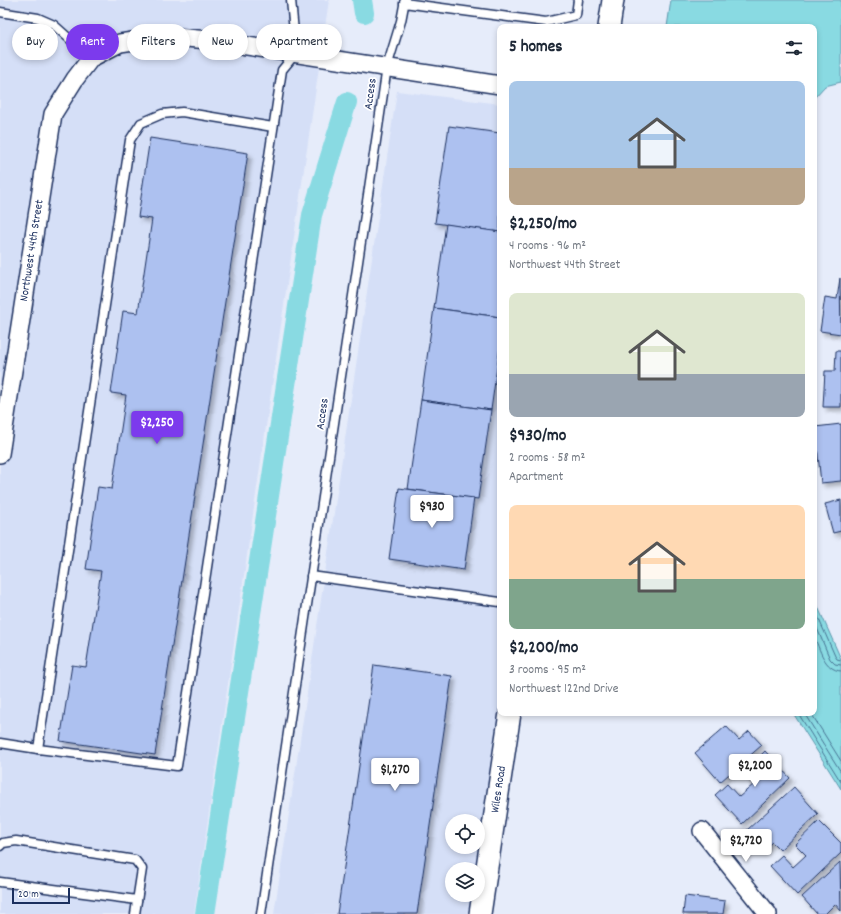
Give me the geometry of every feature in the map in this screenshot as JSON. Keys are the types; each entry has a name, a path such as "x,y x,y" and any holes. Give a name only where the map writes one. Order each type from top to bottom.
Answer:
{"street":[{"path":"609,24 613,0"},
{"path":"119,44 165,36 208,40 256,47"},
{"name":"Northwest 44th Street","path":"0,454 53,114 75,79 89,60"},
{"path":"342,60 497,85"},
{"name":"Wiles Road","path":"480,914 510,716"},
{"path":"702,831 768,914"}],"lane":[{"path":"291,0 293,24"},
{"path":"404,1 546,22 576,15 578,0"},
{"name":"Access","path":"261,914 387,67 401,21 404,1"},
{"path":"0,12 38,18 54,25 66,36"},
{"path":"0,742 38,749 177,766 273,126 282,70 290,60"},
{"path":"38,749 130,140 141,123 162,114 182,112 273,126"},
{"path":"311,576 497,602"},
{"path":"0,846 2,843 16,841 135,860 142,869 135,914"},
{"path":"0,882 137,900"}],"shaded area":[{"path":"0,0 329,0 325,24 256,24 256,60 320,60 194,914 0,914"},
{"path":"397,91 497,104 498,716 483,814 445,814 445,854 477,854 476,862 445,862 445,902 470,902 468,914 274,914"}],"water":[{"path":"671,0 841,0 841,82 825,86 817,95 817,24 667,24"},
{"path":"817,605 841,659 841,789 795,716 817,716"}],"building":[{"path":"449,126 497,133 497,232 435,223"},
{"path":"150,138 248,153 155,755 60,741 72,665 86,667 101,571 86,569 98,487 112,489 126,395 111,393 123,311 138,313 152,219 138,217"},
{"path":"446,224 497,232 497,317 434,308"},
{"path":"840,278 841,334 820,331 825,297 837,299"},
{"path":"434,308 497,317 497,367 491,410 421,400"},
{"path":"836,351 841,351 841,407 823,407 825,371 835,371"},
{"path":"421,400 491,410 478,499 408,489"},
{"path":"841,424 841,481 821,483 817,446 817,427"},
{"path":"399,488 474,498 464,570 389,559"},
{"path":"841,500 841,531 833,533 825,504"},
{"path":"374,665 452,676 417,914 337,914"},
{"path":"726,726 739,740 749,731 762,745 720,782 695,753"},
{"path":"765,751 790,778 742,824 715,795 727,784 739,797 754,784 743,772"},
{"path":"794,787 818,814 780,850 772,842 764,849 747,830"},
{"path":"819,821 841,843 841,853 797,895 770,866 782,855 793,867 806,855 795,844"},
{"path":"840,862 841,911 835,904 825,914 817,914 802,897"},
{"path":"685,896 725,901 723,914 683,914"}],"waterway":[{"path":"362,0 364,13"},
{"path":"205,914 312,215 347,102"}]}
